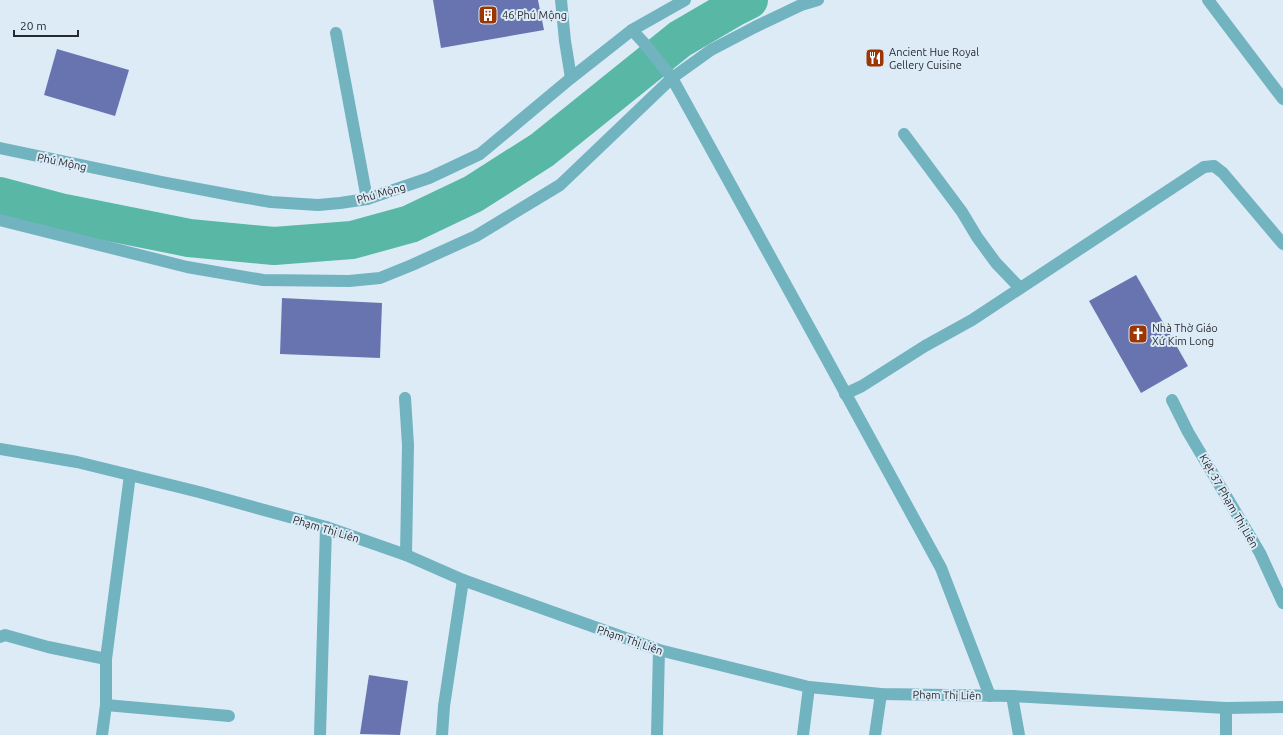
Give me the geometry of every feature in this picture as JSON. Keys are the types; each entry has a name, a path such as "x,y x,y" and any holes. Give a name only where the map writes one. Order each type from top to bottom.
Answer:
{"street":[{"path":"561,0 565,41 571,78"},
{"name":"Phú Mộng","path":"0,148 162,182 271,202 318,205 367,199 428,178 480,154 571,78 632,30 685,0"},
{"path":"0,220 187,268 263,280 349,281 380,278 476,236 560,185 672,78 718,47 755,27 794,8 818,0"},
{"path":"1208,0 1283,99"},
{"path":"632,30 672,78 940,568 990,696"},
{"path":"336,33 367,199"},
{"path":"904,134 962,212 977,237 996,263 1020,288"},
{"path":"845,394 862,386 925,346 972,320 1204,167 1214,166 1223,173 1283,244"},
{"path":"405,398 408,445 406,556"},
{"name":"Kiệt 37 Phạm Thị Liên","path":"1172,400 1188,432 1260,553 1283,603"},
{"name":"Phạm Thị Liên","path":"0,449 77,462 326,527 406,556 463,580 659,650 808,687 880,694 1012,696 1226,708 1283,707"},
{"path":"102,735 106,705 106,659 130,475"},
{"path":"320,735 326,527"},
{"path":"442,735 444,706 463,580"},
{"path":"0,636 5,635 48,647 106,659"},
{"path":"657,735 659,650"},
{"path":"803,735 808,687"},
{"path":"875,735 880,694"},
{"path":"1012,696 1019,735"},
{"path":"106,705 229,716"},
{"path":"1226,708 1226,735"}],"building":[{"name":"46 Phú Mộng","path":"433,0 538,0 544,30 441,48"},
{"path":"57,49 129,70 115,116 44,95"},
{"name":"Nhà Thờ Giáo Xứ Kim Long","path":"1136,275 1188,366 1141,393 1089,301"},
{"path":"282,298 382,303 380,358 280,354"},
{"path":"369,675 408,681 400,735 360,734"}],"waterway":[{"path":"0,196 64,213 189,238 274,246 352,240 410,224 473,194 542,150 680,39 749,0"}],"place":[{"name":"46 Phú Mộng","path":"488,15"},
{"name":"Ancient Hue Royal Gellery Cuisine","path":"875,58"},
{"name":"Nhà Thờ Giáo Xứ Kim Long","path":"1138,334"}]}
